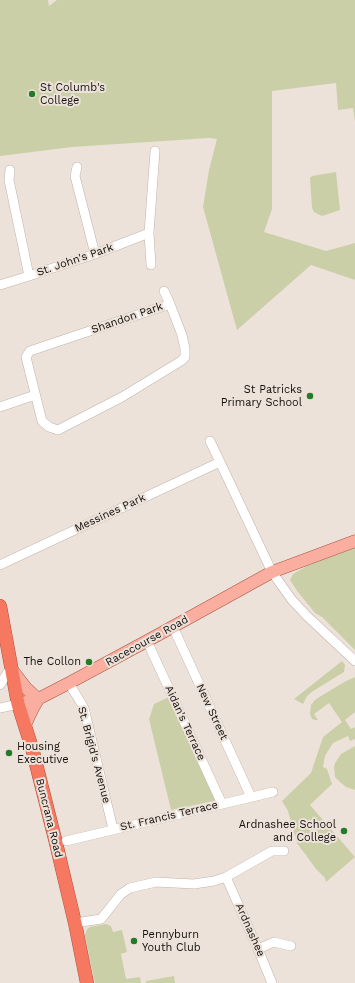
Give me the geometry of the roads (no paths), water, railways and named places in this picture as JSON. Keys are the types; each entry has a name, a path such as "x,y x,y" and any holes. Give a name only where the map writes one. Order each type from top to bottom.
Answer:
{"highway":[{"name":"Buncrana Road","path":"0,606 18,704 56,842 87,983"}],"main road":[{"name":"Racecourse Road","path":"18,704 38,698 69,683 272,572 355,541"},
{"path":"12,668 26,688 38,698 25,726"}],"street":[{"path":"151,265 149,233 155,151"},
{"path":"77,167 75,176 95,254"},
{"path":"10,170 9,180 29,276"},
{"name":"St. John's Park","path":"0,284 95,254 149,233"},
{"path":"164,291 170,304"},
{"name":"Shandon Park","path":"170,304 182,335 185,349 185,357 181,360 122,397 58,430 49,427 42,421 35,395 26,357 30,351 170,304"},
{"path":"0,407 35,395"},
{"path":"210,441 272,572 292,600 355,661"},
{"name":"Messines Park","path":"0,565 220,462"},
{"name":"New Street","path":"173,627 251,797"},
{"name":"Aidan's Terrace","path":"147,641 222,804"},
{"path":"0,685 12,668"},
{"name":"St. Brigid's Avenue","path":"69,683 84,708 113,829"},
{"path":"0,708 18,704"},
{"name":"St. Francis Terrace","path":"66,840 273,792"},
{"path":"75,923 101,919 121,894 130,888 156,882 194,884 214,881 226,877 272,851 284,851"},
{"name":"Ardnashee","path":"226,877 272,983"},
{"path":"258,949 274,942 291,946"}],"place":[{"name":"St Columb's College","path":"32,94"},
{"name":"St Patricks Primary School","path":"310,396"},
{"name":"The Collon","path":"89,662"},
{"name":"Housing Executive","path":"9,753"},
{"name":"Ardnashee School and College","path":"344,831"},
{"name":"Pennyburn Youth Club","path":"134,941"}]}
